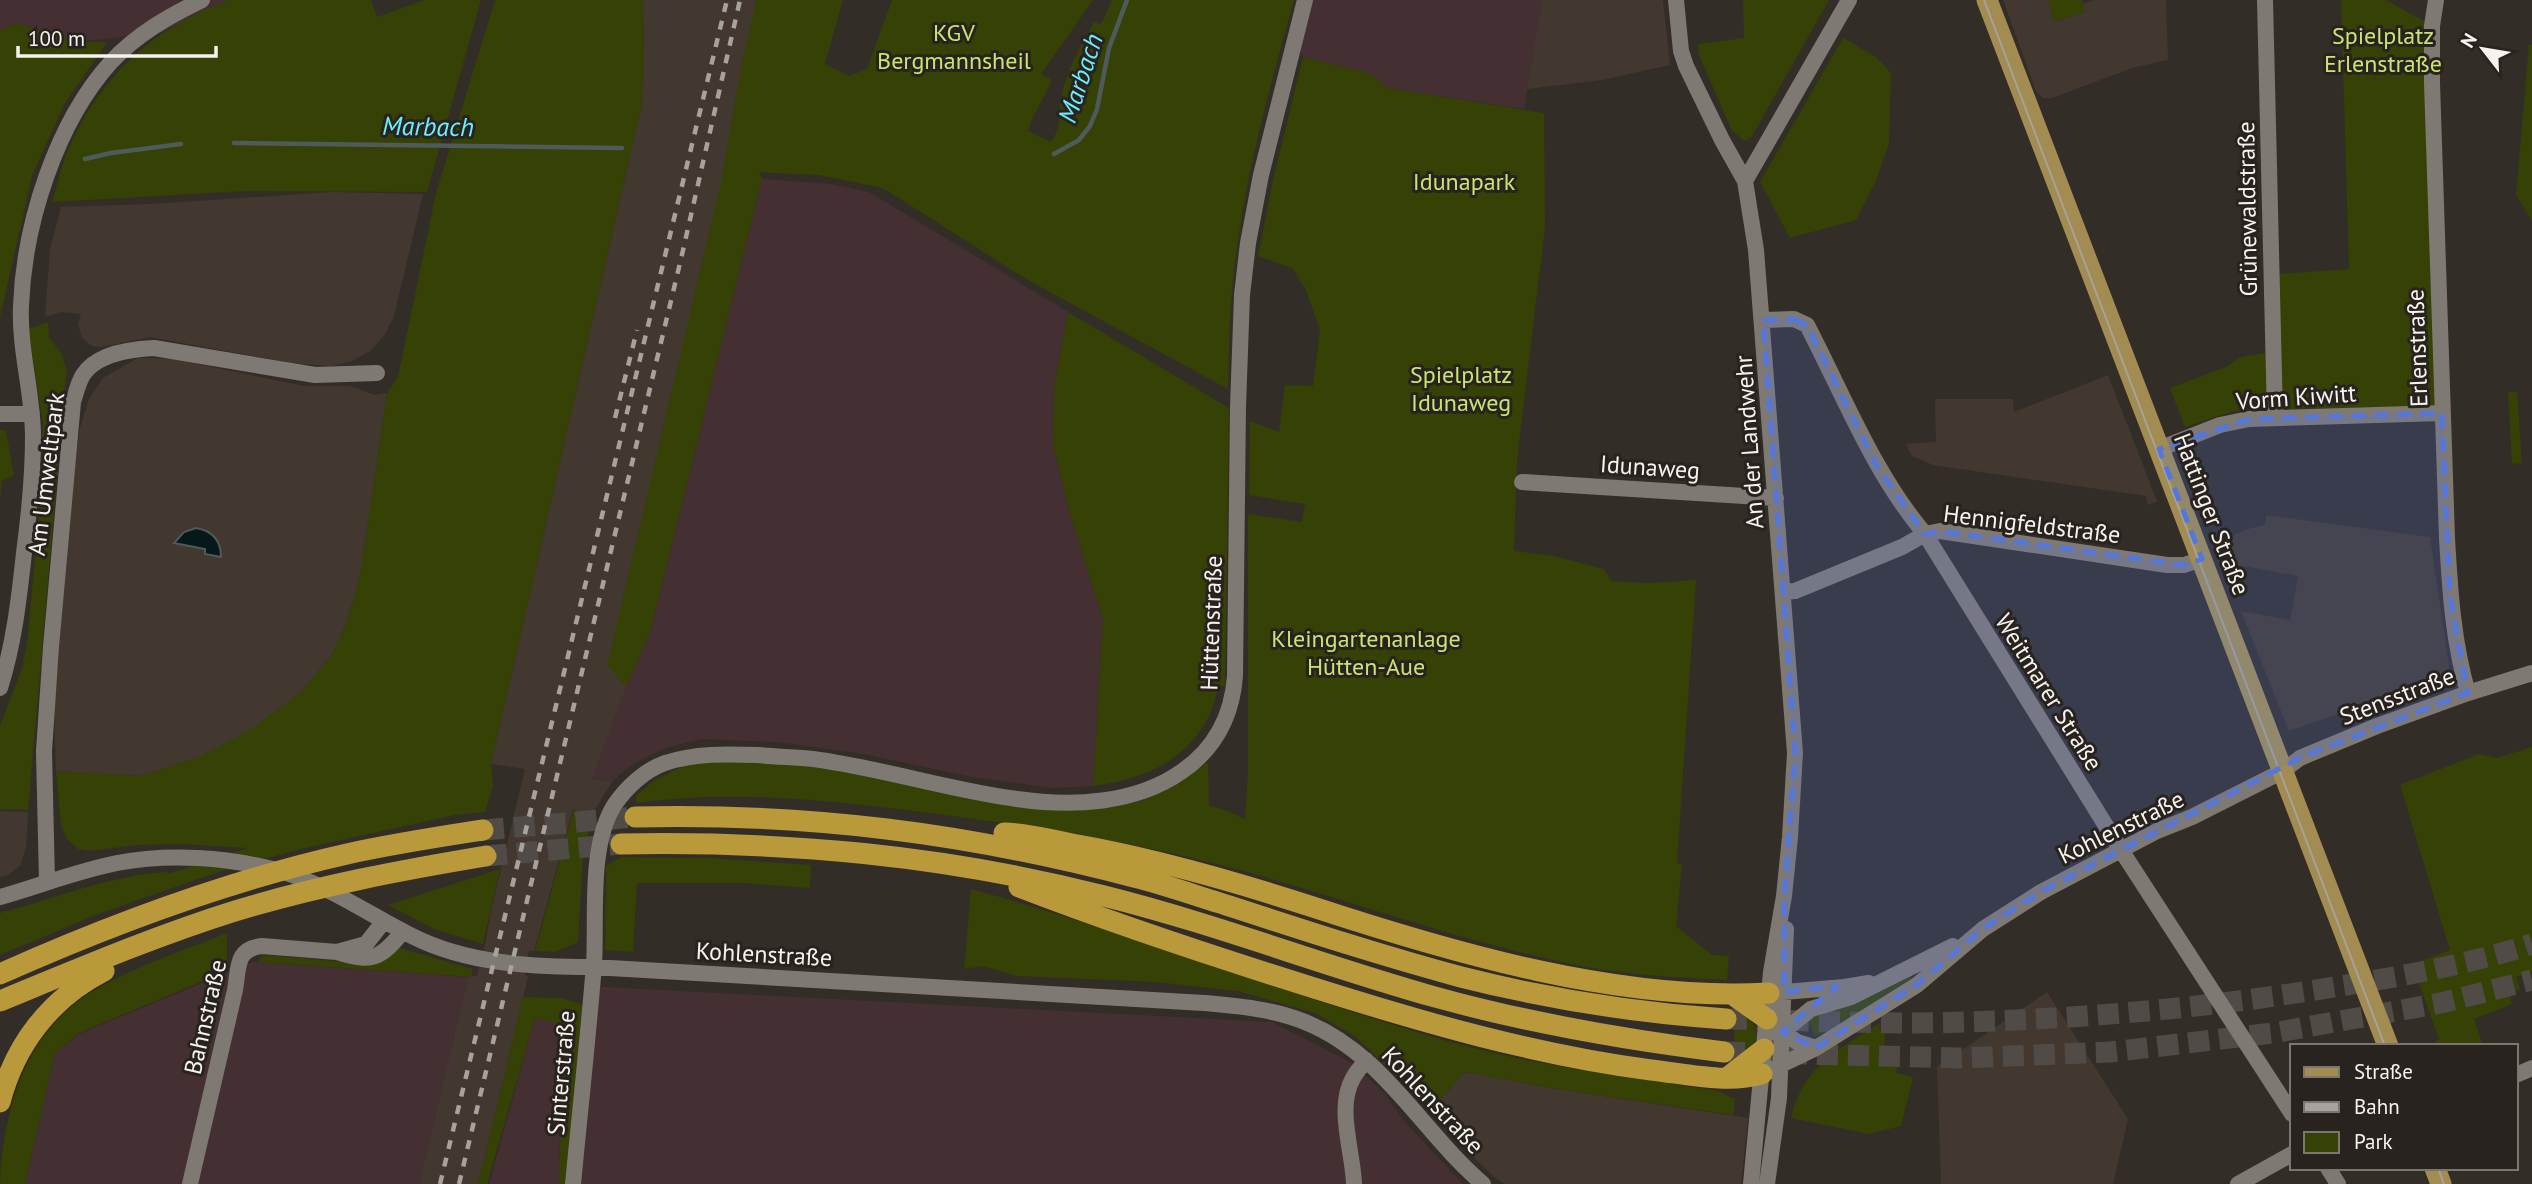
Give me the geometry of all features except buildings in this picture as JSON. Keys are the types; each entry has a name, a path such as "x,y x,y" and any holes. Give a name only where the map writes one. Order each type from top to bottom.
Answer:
{"highway":[{"path":"635,817 706,815 779,818 918,831 1010,833 1085,846 1209,874 1336,915 1507,963 1638,987 1733,995 1776,993"},
{"path":"0,974 117,925 242,882 347,854 483,830"},
{"path":"918,831 1020,849 1138,878 1462,977 1560,999 1635,1012 1726,1019"},
{"path":"621,844 775,845 958,864 1104,896 1434,997 1592,1033 1724,1052"},
{"path":"0,1001 163,936 237,911 353,880 486,856"},
{"path":"958,864 1217,959 1397,1014 1498,1041 1580,1059 1671,1073 1745,1079 1771,1070"},
{"path":"0,1101 20,1050 42,1019 64,996 83,981 143,954 163,936"},
{"path":"1733,995 1774,1025"},
{"path":"1728,1077 1764,1049"}],"main road":[{"name":"Hattinger Straße","path":"1987,0 2387,1044"}],"street":[{"path":"0,688 20,592 32,465 32,414 21,307 29,249 47,175 75,113 112,61 161,20 202,0"},
{"name":"Hüttenstraße","path":"593,967 597,865 605,828 613,807 630,786 664,763 713,754 812,759 1019,800 1080,802 1132,795 1153,788 1169,780 1206,752 1228,714 1234,683 1238,407 1242,295 1248,243 1261,175 1305,0"},
{"name":"An der Landwehr","path":"1676,0 1681,51 1722,140 1745,181 1763,320 1796,753 1784,896 1777,927 1771,1070"},
{"path":"1745,181 1849,0"},
{"name":"Grünewaldstraße","path":"2265,0 2276,417"},
{"name":"Erlenstraße","path":"2436,0 2432,26 2432,83 2450,595 2456,642 2468,693"},
{"name":"Weitmarer Straße","path":"1763,320 1794,319 1807,325 1877,466 1910,517 1925,534 2121,850 2290,1111"},
{"name":"Am Umweltpark","path":"47,882 44,783 51,647 73,402 83,374 99,360 135,349 154,348 315,375 376,373"},
{"name":"Vorm Kiwitt","path":"2159,449 2220,425 2249,419 2442,413"},
{"path":"0,414 32,414"},
{"name":"Idunaweg","path":"1522,482 1776,498"},
{"name":"Hennigfeldstraße","path":"1783,592 1796,591 1902,547 1925,534 1940,531 2167,565 2184,565 2202,559"},
{"name":"Stensstraße","path":"2283,771 2300,758 2377,726 2532,673"},
{"name":"Kohlenstraße","path":"1774,1025 1811,1009 1851,997 1898,975 1983,929 2041,892 2283,771"},
{"name":"Kohlenstraße","path":"0,897 118,863 152,859 212,859 253,864 296,876 441,949 498,961 558,967 1204,1003 1279,1013 1305,1022 1333,1037 1366,1060 1392,1084 1444,1145 1483,1184"},
{"name":"Bahnstraße","path":"337,952 366,944 384,921"},
{"name":"Kohlenstraße","path":"1771,1070 1816,1048 1917,985 1983,929"},
{"name":"Bahnstraße","path":"190,1184 244,952 251,947 262,946 337,952 363,957 380,956 403,931"},
{"name":"Sinterstraße","path":"573,1184 593,967"},
{"name":"Kohlenstraße","path":"1776,993 1844,987 1898,975"},
{"path":"1774,1025 1797,1042 1816,1048"},
{"name":"An der Landwehr","path":"1771,1070 1764,1049 1774,1025"},
{"path":"1354,1184 1345,1116 1346,1099 1352,1079 1366,1060"},
{"path":"1752,1184 1771,1070"},
{"path":"1767,1184 1779,1098 1771,1070"},
{"path":"2238,1184 2290,1155"}],"highlighted area":[{"path":"1794,319 1807,325 1877,466 1925,534 1940,531 2184,565 2202,559 2159,449 2249,419 2442,413 2450,595 2468,693 2300,758 2041,892 1983,929 1917,985 1816,1048 1782,1032 1837,986 1784,992 1784,896 1795,753 1763,320"}],"shaded area":[{"path":"0,0 230,0 162,32 78,42 17,23 0,30"},
{"path":"643,0 774,0 674,530 650,633 626,687 593,779 612,782 594,811 590,826 573,809 534,951 529,951 524,974 528,977 478,1184 419,1184 468,977 477,976 485,945 525,769 491,764 641,108 644,67"},
{"path":"1312,0 1542,0 1524,109 1387,88 1369,73 1303,57 1299,49"},
{"path":"1542,0 1663,0 1670,65 1602,80 1527,89"},
{"path":"2003,0 2048,0 2054,22 2085,12 2082,4 2095,0 2166,0 2168,60 2135,67 2049,99 2043,98 2036,91"},
{"path":"762,179 831,184 869,192 1068,312 1054,387 1053,443 1068,507 1103,620 1093,786 1052,788 972,777 864,754 777,742 701,739 665,748 631,765 612,782 592,779 626,687 650,633"},
{"path":"331,192 423,194 394,316 384,336 370,351 352,361 331,366 291,363 150,337 102,347 92,346 82,338 78,324 81,314 61,312 45,317 50,249 61,207"},
{"path":"138,358 173,359 304,386 350,386 375,395 387,393 360,577 346,623 332,655 301,692 250,731 201,756 142,776 56,771 54,710 73,475 80,428 89,399 103,378"},
{"path":"2108,375 2157,501 2148,505 2146,496 1933,465 1912,456 1906,444 1936,442 1935,399 2013,399 2014,412"},
{"path":"2266,515 2430,537 2451,679 2289,731 2241,611 2290,620 2298,576 2232,564 2222,540 2265,525"},
{"path":"196,528 215,538 221,557 205,554 205,549 174,543 184,532"},
{"path":"0,811 28,812 26,847 20,866 8,875 0,877"},
{"path":"253,962 468,977 419,1184 25,1184 55,1053 79,1034"},
{"path":"585,986 1272,1022 1352,1063 1384,1093 1405,1122 1463,1184 565,1184"},
{"path":"2047,992 2128,1119 2113,1184 1941,1184 1937,1067"},
{"path":"535,1018 562,1023 559,1184 489,1184"},
{"path":"1465,1072 1550,1088 1748,1118 1741,1184 1505,1184 1494,1177 1458,1142 1431,1110"}],"green space":[{"path":"230,0 371,0 377,17 425,0 481,0 427,192 246,191 52,202 64,161 79,128 111,80 152,41 202,11"},
{"path":"495,0 643,0 644,67 641,108 491,764 493,787 485,812 455,815 301,849 215,873 98,914 0,955 0,913 105,882 169,872 162,876 248,848 180,844 137,845 90,851 78,849 67,839 61,825 56,771 142,776 201,756 250,730 301,692 332,655 346,623 360,577 387,393 398,377 436,193"},
{"name":"KGV Bergmannsheil","path":"756,0 843,0 825,64 849,76 867,69 892,0 1093,0 1041,74 1050,79 1051,83 1028,131 1051,142 1058,126 1063,90 1070,69 1094,22 1101,24 1112,0 1294,0 1249,176 1237,246 1229,335 1228,389 1026,279 883,188 819,175 759,172 762,179 650,633 626,687 607,665 721,182"},
{"path":"1743,0 1829,0 1751,138 1745,141 1732,131 1699,55 1698,44 1744,38"},
{"path":"2048,0 2082,0 2085,12 2054,22"},
{"name":"Spielplatz Erlenstraße","path":"2341,0 2386,0 2425,22 2436,406 2282,409 2277,274 2349,269"},
{"path":"17,23 78,42 107,42 64,105 32,176 0,318 0,30"},
{"path":"1843,38 1876,57 1891,73 1889,144 1875,183 1856,220 1790,238 1760,182"},
{"path":"2529,44 2532,45 2532,221 2516,195"},
{"path":"1303,57 1369,73 1388,88 1544,113 1545,227 1517,460 1514,551 1554,556 1604,569 1611,581 1648,583 1696,580 1677,863 1682,864 1676,926 1712,955 1729,956 1727,980 1626,973 1566,963 1485,943 1244,871 1127,844 1049,830 970,818 784,798 710,797 636,803 636,796 653,781 688,764 725,760 784,763 882,777 1064,810 1138,802 1166,790 1208,762 1209,806 1245,819 1248,772 1248,514 1302,522 1305,504 1249,495 1250,421 1279,432 1285,385 1313,386 1320,330 1306,290 1292,268 1258,256 1273,180"},
{"path":"1068,312 1229,408 1225,687 1219,686 1208,718 1196,737 1172,759 1143,774 1093,786 1103,620 1068,507 1053,443 1054,387"},
{"path":"48,322 49,337 61,353 67,371 60,422 28,810 0,809 0,726 22,668 27,643 37,537 43,423 28,329"},
{"path":"2265,353 2269,400 2266,405 2231,412 2185,427 2170,388 2226,367 2241,357"},
{"path":"2508,392 2517,392 2522,463 2512,464"},
{"path":"0,429 6,431 14,475 2,481 0,501"},
{"path":"2532,747 2532,972 2516,977 2520,989 2510,995 2512,1004 2474,1019 2482,1044 2434,1044 2439,1039 2412,964 2450,950 2400,785 2479,754 2497,758"},
{"path":"574,808 590,827 583,854 578,942 555,952 535,951"},
{"path":"621,857 708,858 811,865 810,888 743,883 637,883 633,952 605,950 606,866"},
{"path":"500,869 483,944 434,929 388,905"},
{"path":"971,889 1091,925 1387,1023 1480,1050 1547,1064 1718,1091 1735,1099 1733,1115 1550,1088 1465,1072 1431,1110 1356,1037 1315,1013 1238,991 1156,982 1017,976 983,966 964,969"},
{"path":"227,933 227,971 79,1033 55,1053 25,1184 0,1184 10,1110 27,1064 54,1024 72,1006 105,984"},
{"path":"400,948 472,969 472,977 257,962 263,955 370,964"},
{"path":"1911,976 1912,979 1864,1011 1815,1036 1807,1016 1872,996"},
{"path":"523,997 562,998 583,1005 565,1184 559,1184 562,1024 535,1018 487,1184 478,1184"},
{"path":"1736,1006 1753,1023 1756,1037 1749,1049 1732,1065"},
{"path":"1880,1023 1879,1029 1885,1034 1884,1054 1899,1058 1896,1073 1913,1077 1901,1126 1869,1134 1791,1118 1804,1085 1813,1072 1837,1051"}],"waterway":[{"name":"Marbach","path":"1054,154 1079,140 1090,126 1097,109 1109,48 1127,0"},
{"name":"Marbach","path":"234,143 622,148"},
{"name":"Marbach","path":"85,159 181,144"}],"tunnel":[{"path":"483,830 635,817"},
{"path":"486,856 621,844"},
{"path":"1726,1019 1935,1023 2059,1018 2153,1010 2247,1000 2389,978 2532,944"},
{"path":"1724,1052 1959,1058 2110,1052 2273,1033 2441,1003 2532,980"}],"tram line":[{"path":"1984,0 2384,1044"},
{"path":"2439,1170 2444,1184"}],"railway":[{"path":"440,1184 727,0"},
{"path":"459,1184 681,259 740,0"},
{"path":"615,418 637,330"}],"park label":[{"name":"Idunapark","path":"1464,181"},
{"name":"Spielplatz Idunaweg","path":"1461,388"},
{"name":"Kleingartenanlage Hütten-Aue","path":"1366,652"}]}
